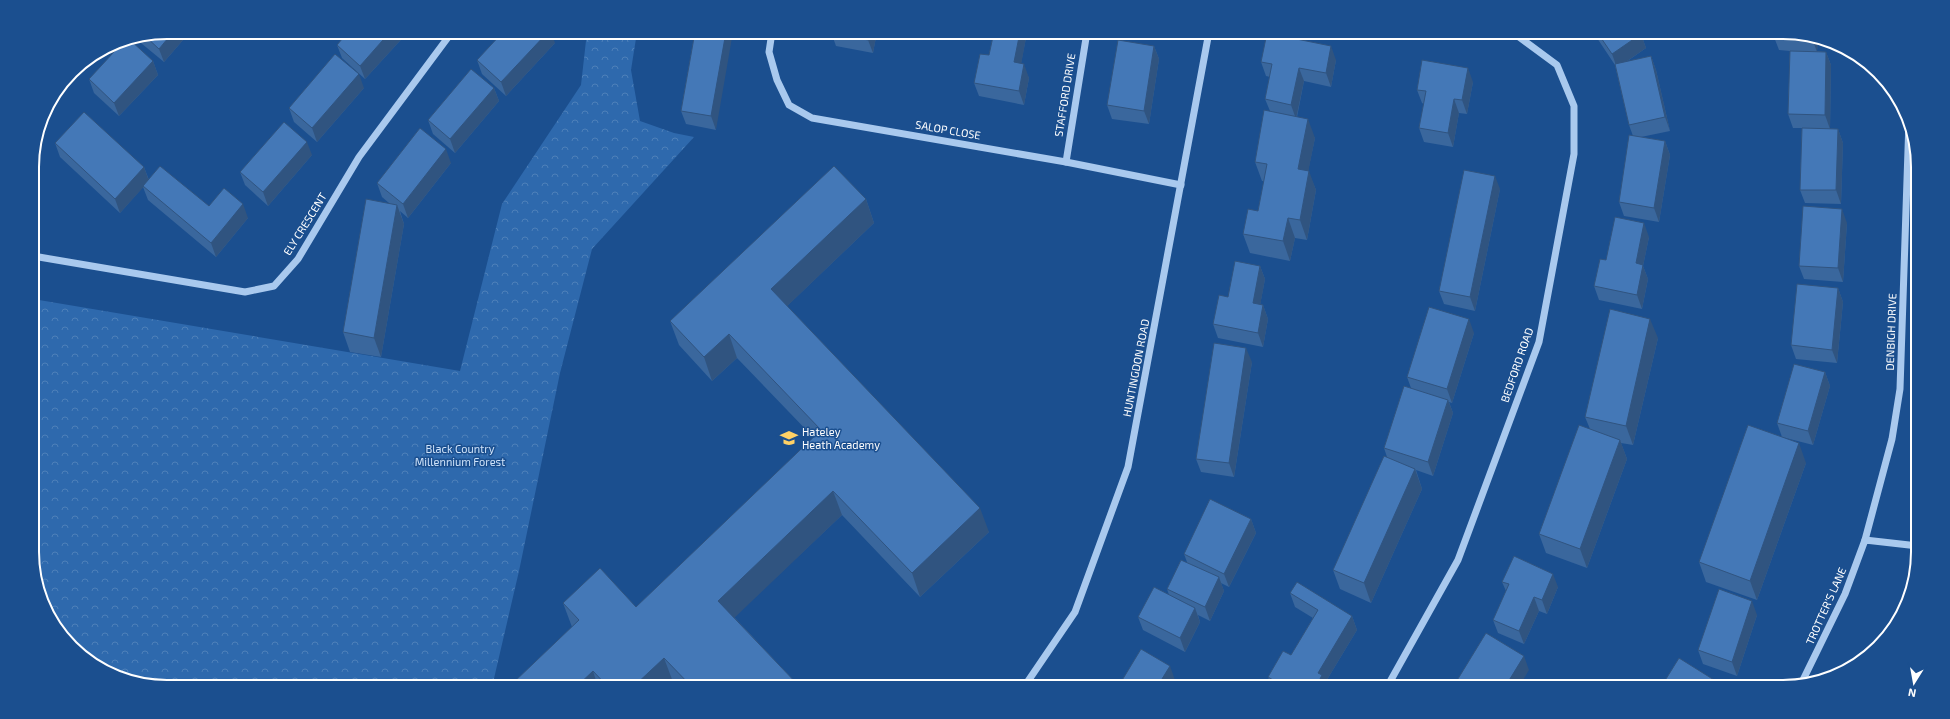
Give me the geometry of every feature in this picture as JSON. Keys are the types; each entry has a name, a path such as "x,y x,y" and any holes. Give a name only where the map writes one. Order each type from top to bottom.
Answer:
{"street":[{"name":"ELY CRESCENT","path":"39,257 245,292 274,286 298,259 359,158 447,39"},
{"name":"SALOP CLOSE","path":"771,39 769,52 777,80 788,105 812,118 1066,162 1181,185"},
{"name":"STAFFORD DRIVE","path":"1066,162 1086,39"},
{"name":"HUNTINGDON ROAD","path":"1029,680 1075,612 1128,468 1208,39"},
{"name":"BEDFORD ROAD","path":"1391,680 1458,560 1539,342 1574,154 1574,106 1557,65 1522,39"},
{"name":"DENBIGH DRIVE","path":"1865,540 1892,439 1900,389 1908,141"},
{"path":"1865,540 1911,545"},
{"name":"TROTTER'S LANE","path":"1804,679 1845,594 1865,540"}],"green space":[{"name":"Black Country Millennium Forest","path":"586,39 636,39 631,70 640,121 674,133 694,137 592,249 560,373 519,571 494,680 150,679 142,678 110,667 83,648 71,636 52,609 41,577 39,560 39,300 460,371 502,204 581,85"}],"building":[{"path":"167,39 159,49 149,40"},
{"path":"342,39 384,39 360,66 337,45"},
{"path":"496,39 541,39 501,82 477,60"},
{"path":"694,39 725,39 711,116 681,111"},
{"path":"992,39 1019,39 1014,62 1024,64 1019,91 974,83 980,54 989,55"},
{"path":"1266,39 1297,39 1331,46 1326,73 1299,68 1291,105 1265,99 1272,64 1261,62"},
{"path":"1602,39 1634,39 1612,54"},
{"path":"1118,40 1154,46 1144,111 1107,105"},
{"path":"134,43 153,61 114,103 89,79 116,50"},
{"path":"1790,51 1826,52 1825,115 1788,114"},
{"path":"335,54 359,74 312,128 289,108"},
{"path":"1651,56 1665,117 1629,125 1615,64"},
{"path":"1422,60 1468,68 1462,100 1454,99 1448,133 1419,128 1426,91 1417,90"},
{"path":"471,69 494,88 450,139 428,120"},
{"path":"1264,110 1308,119 1298,169 1309,171 1300,220 1288,218 1283,241 1243,234 1248,209 1258,211 1267,164 1255,162"},
{"path":"84,112 144,167 115,199 55,143"},
{"path":"284,122 307,142 263,192 240,172"},
{"path":"420,128 446,149 403,204 377,183"},
{"path":"1802,128 1838,129 1836,190 1800,190"},
{"path":"1629,135 1665,141 1654,208 1619,202"},
{"path":"160,166 209,206 224,188 243,204 211,243 143,186"},
{"path":"834,166 866,199 771,289 980,508 912,573 833,491 718,601 793,680 685,680 664,658 640,680 601,680 593,671 583,680 516,680 579,620 563,603 600,568 636,607 821,430 729,334 704,357 670,321"},
{"path":"1464,170 1495,176 1470,297 1439,291"},
{"path":"366,199 397,205 374,338 343,332"},
{"path":"1803,206 1842,209 1838,268 1799,266"},
{"path":"1615,217 1644,223 1636,263 1643,265 1637,295 1594,286 1600,259 1606,260"},
{"path":"1235,261 1260,266 1253,303 1263,305 1258,333 1213,324 1219,295 1228,297"},
{"path":"1797,284 1838,288 1832,350 1791,345"},
{"path":"1429,307 1469,319 1447,389 1407,377"},
{"path":"1610,309 1650,319 1626,426 1585,417"},
{"path":"1214,343 1246,348 1229,463 1196,459"},
{"path":"1794,364 1825,372 1808,431 1777,423"},
{"path":"1404,386 1448,400 1428,462 1384,448"},
{"path":"1579,425 1620,440 1580,549 1539,534"},
{"path":"1748,425 1799,443 1750,581 1699,562"},
{"path":"1384,456 1415,469 1364,583 1333,570"},
{"path":"1210,499 1251,519 1224,574 1184,554"},
{"path":"1514,556 1553,574 1542,600 1534,597 1519,631 1493,620 1509,584 1502,582"},
{"path":"1181,560 1219,577 1205,607 1167,589"},
{"path":"1297,582 1352,616 1318,673 1322,675 1320,680 1273,680 1268,677 1283,651 1291,655 1318,610 1290,593"},
{"path":"1154,587 1195,608 1180,638 1138,617"},
{"path":"1719,589 1752,601 1732,662 1698,650"},
{"path":"1486,633 1524,656 1509,680 1457,680"},
{"path":"1141,649 1170,666 1161,680 1122,680"},
{"path":"1679,658 1714,680 1665,680"}],"place":[{"name":"Hateley Heath Academy","path":"789,438"}]}
